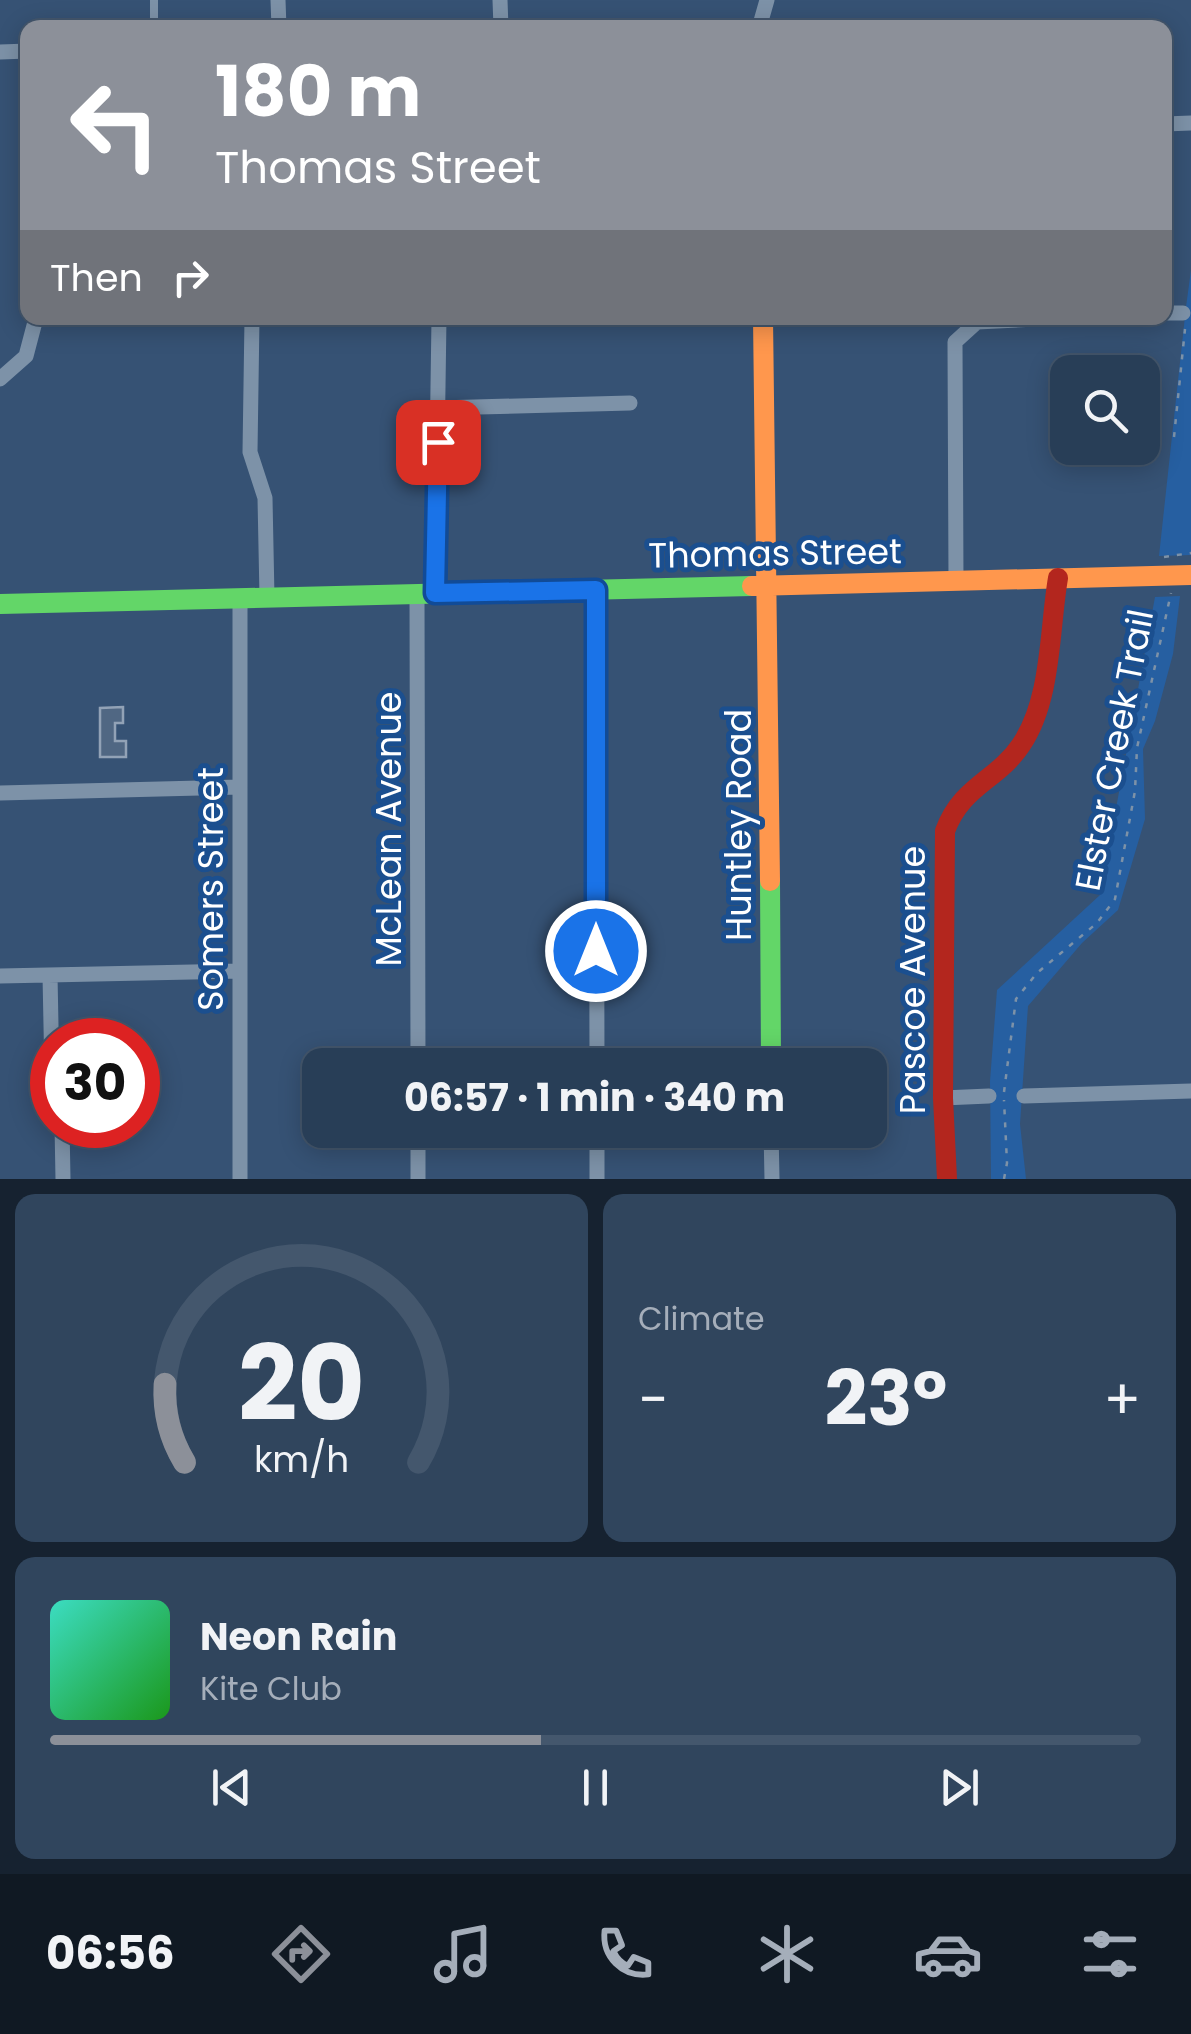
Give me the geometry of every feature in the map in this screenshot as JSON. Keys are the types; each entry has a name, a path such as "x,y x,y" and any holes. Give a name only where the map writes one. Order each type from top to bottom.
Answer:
{"street":[{"path":"0,379 26,356 34,325"},
{"path":"252,325 250,452 265,498 267,597"},
{"name":"McLean Avenue","path":"418,1048 426,594 438,408 439,325"},
{"name":"Huntley Road","path":"762,325 771,1048"},
{"path":"956,581 955,342 973,325"},
{"path":"438,408 630,403"},
{"name":"Thomas Street","path":"0,604 1191,575"},
{"name":"Pascoe Avenue","path":"947,1179 943,1098 944,831 961,796 1014,754 1031,727 1058,578"},
{"path":"596,590 597,1048"},
{"name":"Somers Street","path":"240,598 240,1179"},
{"path":"0,793 240,787"},
{"path":"0,976 240,970"},
{"path":"50,975 51,1018"},
{"path":"1024,1096 1191,1092"},
{"path":"943,1098 989,1096"},
{"path":"62,1148 63,1179"},
{"path":"418,1148 418,1179"},
{"path":"597,1148 597,1179"},
{"path":"771,1148 772,1179"}],"path":[{"path":"1174,437 1187,319"},
{"name":"Elster Creek Trail","path":"1164,562 1163,557 1191,553"},
{"name":"Elster Creek Trail","path":"1004,1179 1008,1164 1004,1083 1013,1008 1037,973 1097,923 1115,899 1135,791 1137,748 1161,653 1171,590"}],"shaded area":[{"path":"1191,270 1191,555 1159,556 1186,307"},
{"path":"1180,596 1173,654 1155,721 1143,749 1145,819 1118,910 1082,943 1028,1006 1020,1124 1026,1179 991,1179 990,1081 997,990 1100,895 1155,597"}],"building":[{"path":"123,707 123,723 115,723 115,741 126,741 126,757 100,757 100,708"}],"traffic: fast":[{"path":"0,604 752,586"},
{"path":"770,881 771,1048"}],"traffic: slow":[{"path":"763,325 770,881"},
{"path":"752,586 1191,575"}],"traffic: jam":[{"path":"947,1179 943,1098 945,831 961,803 1012,757 1031,727 1048,664 1058,578"}],"route":[{"path":"438,442 435,593 596,590 596,951"}]}
